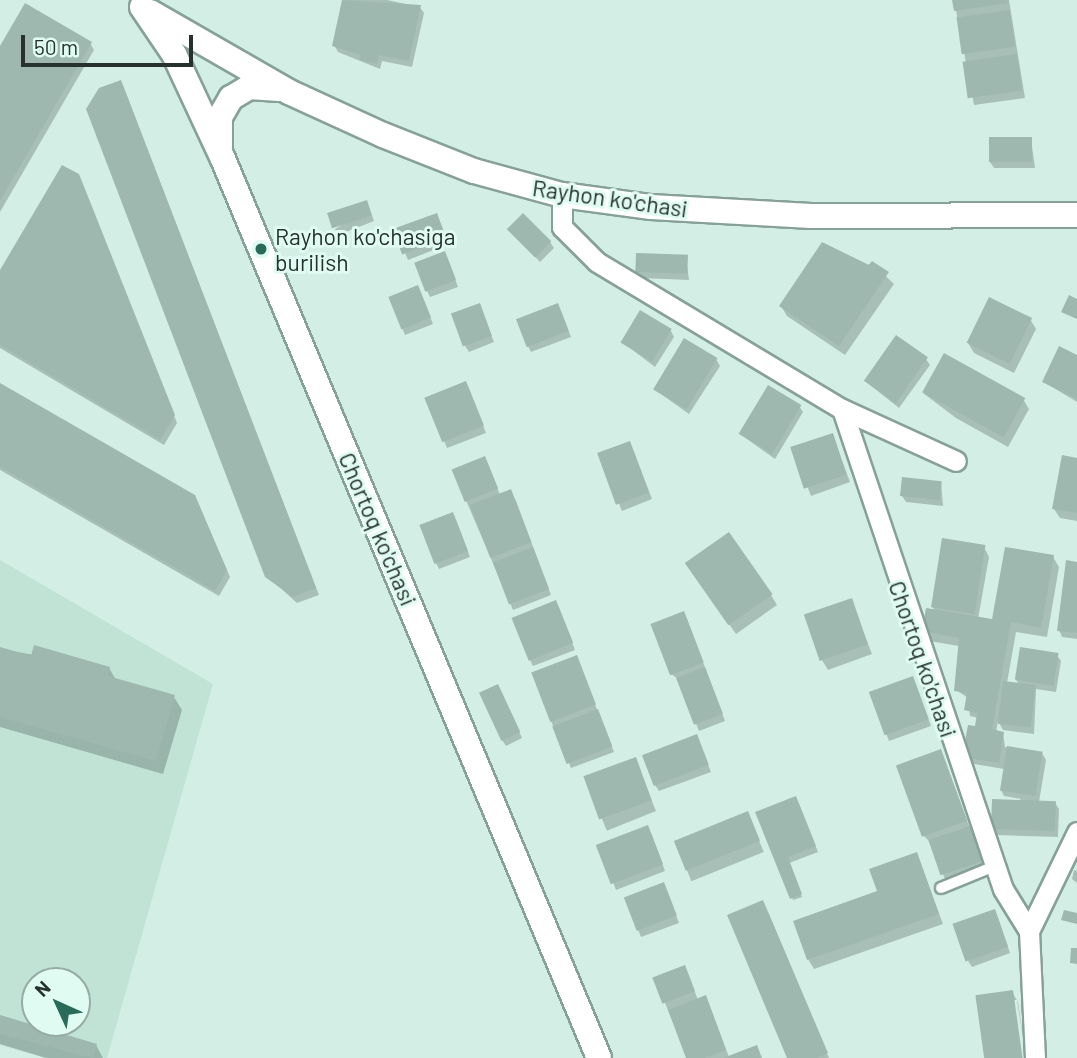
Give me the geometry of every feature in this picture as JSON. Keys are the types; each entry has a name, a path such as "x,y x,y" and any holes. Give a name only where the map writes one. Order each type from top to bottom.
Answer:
{"street":[{"name":"Rayhon ko'chasi","path":"137,4 289,92 474,171 562,195 651,207 811,216 1077,218"},
{"name":"Chortoq ko'chasi","path":"137,4 174,54 223,159 598,1058"},
{"path":"223,159 219,125 231,98 257,85 289,92"},
{"path":"562,195 562,227 597,262 842,409 956,461"},
{"name":"Chortoq ko'chasi","path":"842,409 1003,889 1029,931"},
{"name":"Chortoq ko'chasi","path":"1035,1058 1029,931 1077,832"}],"lane":[{"path":"941,888 995,866"}],"shaded area":[{"path":"0,560 213,684 107,1058 45,1058 0,1045"}],"building":[{"path":"342,0 421,5 409,61 379,55 377,64 360,60 361,55 332,46"},
{"path":"952,0 1007,0 1008,3 954,11"},
{"path":"25,3 92,42 0,201 0,46"},
{"path":"1010,10 1015,47 962,54 957,18"},
{"path":"1017,54 1022,91 968,98 963,62"},
{"path":"121,80 316,588 293,597 265,577 86,109 99,88"},
{"path":"989,137 1032,137 1032,162 989,162"},
{"path":"62,165 79,174 175,415 160,440 0,345 0,270"},
{"path":"367,200 372,215 332,228 327,213"},
{"path":"437,213 446,238 402,254 393,229"},
{"path":"523,213 551,241 535,258 507,229"},
{"path":"822,242 869,265 872,261 889,272 839,346 779,306"},
{"path":"445,251 456,280 425,292 414,263"},
{"path":"636,253 688,255 687,274 635,272"},
{"path":"418,285 431,317 401,329 388,297"},
{"path":"1069,295 1077,299 1077,319 1061,312"},
{"path":"989,297 1032,318 1010,364 967,343"},
{"path":"480,303 492,336 463,346 451,314"},
{"path":"558,303 569,331 527,347 516,319"},
{"path":"640,310 672,329 652,362 620,343"},
{"path":"896,335 928,357 896,403 864,381"},
{"path":"684,338 717,358 687,410 653,389"},
{"path":"1059,346 1077,355 1077,399 1042,382"},
{"path":"944,353 1025,398 1004,437 922,392"},
{"path":"466,381 484,426 442,442 424,398"},
{"path":"0,383 195,495 227,570 215,591 0,467"},
{"path":"768,385 801,405 772,454 739,434"},
{"path":"833,433 847,475 804,489 790,447"},
{"path":"630,441 649,493 616,505 597,453"},
{"path":"1062,455 1077,458 1077,513 1052,509"},
{"path":"485,456 498,488 465,502 452,469"},
{"path":"902,477 942,481 940,500 900,496"},
{"path":"511,489 531,542 490,558 470,505"},
{"path":"453,512 468,551 434,564 419,525"},
{"path":"729,532 773,594 728,625 685,563"},
{"path":"942,538 985,545 975,614 931,607"},
{"path":"533,547 549,589 509,604 493,562"},
{"path":"1005,547 1054,555 1041,628 1011,622 992,729 1004,732 999,763 962,757 968,725 975,726 977,713 964,710 967,693 954,691 959,638 922,631 926,608 992,619"},
{"path":"1066,560 1077,562 1077,633 1057,631"},
{"path":"852,598 868,644 820,661 804,615"},
{"path":"556,600 573,643 529,661 511,618"},
{"path":"684,611 704,662 670,675 650,624"},
{"path":"34,645 110,667 108,676 175,695 156,761 0,717 0,647 31,656"},
{"path":"1020,647 1059,653 1053,686 1015,680"},
{"path":"577,655 596,704 550,722 531,673"},
{"path":"705,667 723,714 694,725 676,678"},
{"path":"913,676 929,719 885,735 869,692"},
{"path":"1003,681 1036,685 1031,728 998,724"},
{"path":"498,684 520,732 501,741 479,693"},
{"path":"598,709 612,746 567,764 552,727"},
{"path":"697,734 709,765 654,786 642,755"},
{"path":"1007,746 1043,752 1036,796 1000,790"},
{"path":"941,749 967,820 922,837 896,765"},
{"path":"636,757 652,800 599,819 583,776"},
{"path":"796,796 816,846 788,857 802,894 790,899 755,812"},
{"path":"992,799 1056,801 1055,831 991,829"},
{"path":"748,811 760,841 686,871 674,841"},
{"path":"648,825 663,864 611,884 596,845"},
{"path":"970,826 982,861 940,875 928,840"},
{"path":"917,852 939,914 807,960 793,921 877,891 869,869"},
{"path":"664,882 677,916 637,931 624,897"},
{"path":"763,900 828,1053 817,1058 787,1058 727,915"},
{"path":"995,909 1008,947 965,961 952,924"},
{"path":"1064,910 1077,913 1077,924 1061,920"},
{"path":"1071,948 1077,948 1077,964 1070,963"},
{"path":"685,965 695,991 662,1004 652,978"},
{"path":"1013,990 1023,1058 984,1058 975,995"},
{"path":"706,995 726,1050 704,1058 686,1058 668,1010"},
{"path":"0,1015 21,1021 21,1037 74,1037 97,1044 93,1058 0,1034"},
{"path":"757,1045 762,1058 723,1058"}],"place":[{"name":"Rayhon ko'chasiga burilish","path":"261,249"}]}
